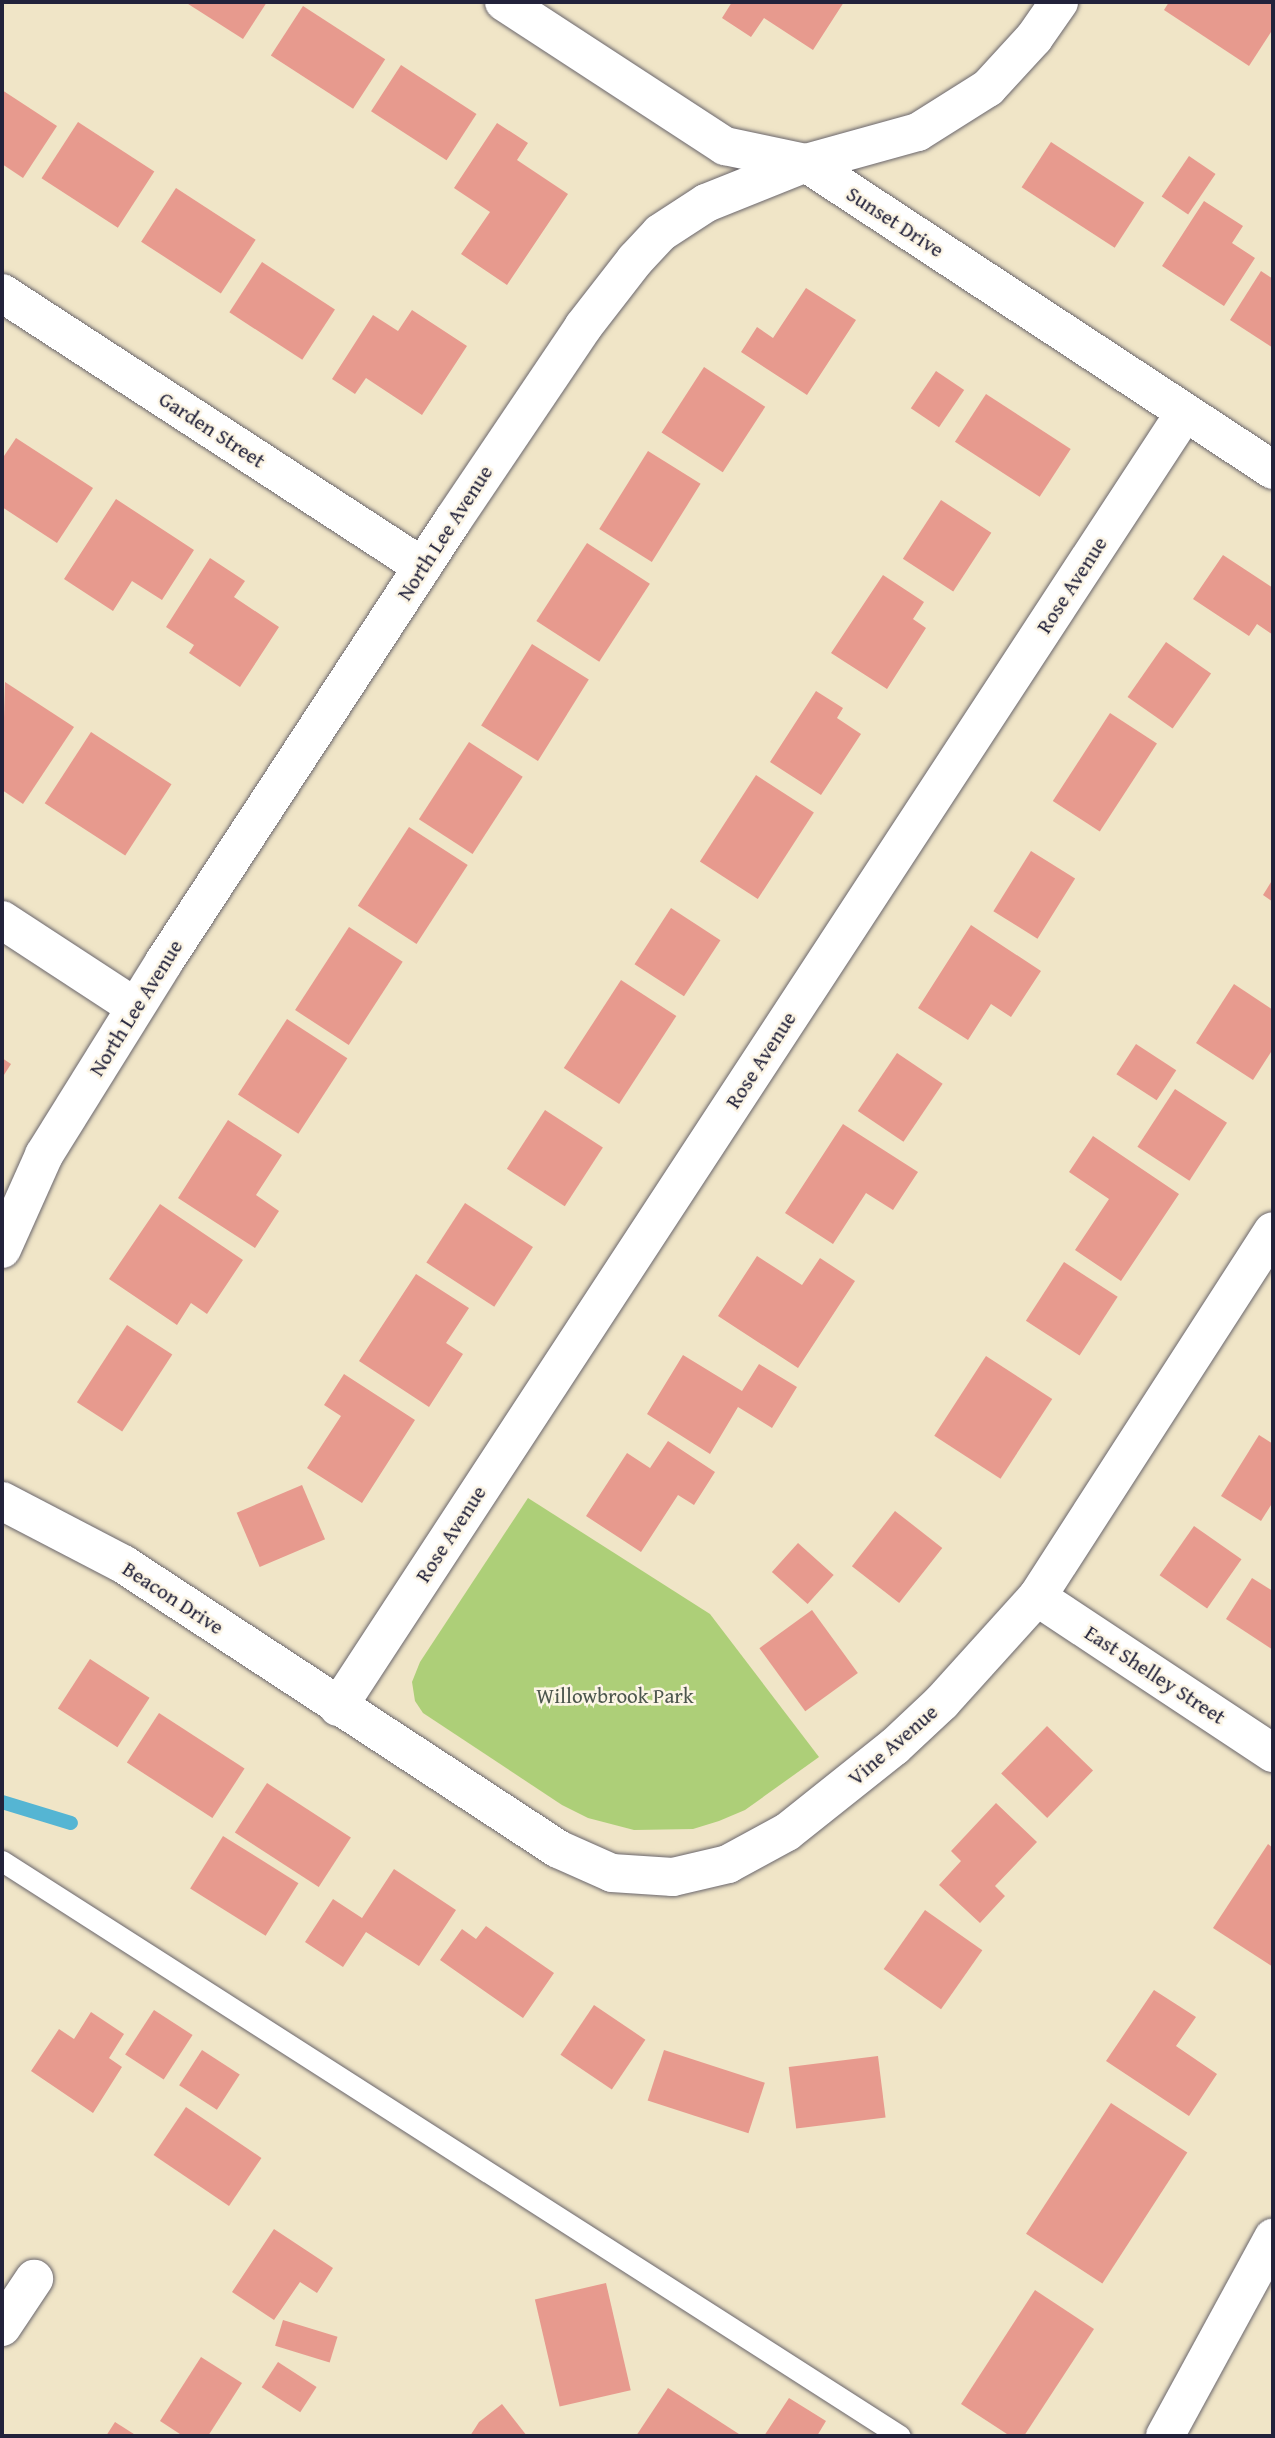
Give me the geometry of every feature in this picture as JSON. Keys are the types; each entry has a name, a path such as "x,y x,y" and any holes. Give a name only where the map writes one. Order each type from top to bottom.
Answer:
{"street":[{"name":"Sunset Drive","path":"504,2 725,146 806,163 1273,470"},
{"name":"North Lee Avenue","path":"2,1249 44,1155 135,1007 583,327 660,233 696,208 806,163 911,136 988,88 1034,38 1059,2"},
{"name":"Garden Street","path":"2,293 423,567"},
{"name":"Rose Avenue","path":"338,1707 1185,412"},
{"path":"2,920 135,1007"},
{"name":"Vine Avenue","path":"338,1707 558,1849 612,1873 673,1877 727,1864 787,1832 894,1747 1037,1597 1273,1231"},
{"name":"Beacon Drive","path":"2,1501 122,1564 338,1707"},
{"name":"East Shelley Street","path":"1037,1597 1273,1753"},
{"path":"1164,2436 1273,2238"},
{"path":"2,2327 34,2279"}],"lane":[{"path":"2,1861 900,2436"}],"green space":[{"name":"Willowbrook Park","path":"528,1498 710,1614 819,1757 745,1810 719,1821 693,1829 634,1830 588,1818 562,1805 423,1713 415,1701 412,1682 420,1662"}],"building":[{"path":"185,2 267,2 243,39"},
{"path":"732,2 844,2 813,50 764,18 751,37 722,18"},
{"path":"1169,2 1273,2 1273,29 1249,66 1164,10"},
{"path":"303,6 385,59 353,109 271,55"},
{"path":"401,65 476,114 447,160 371,111"},
{"path":"2,90 57,126 23,178 2,164"},
{"path":"78,122 154,172 118,228 42,178"},
{"path":"497,123 528,143 517,160 568,194 507,285 461,254 490,212 454,188"},
{"path":"1051,142 1144,202 1115,248 1022,187"},
{"path":"1189,156 1216,174 1188,215 1162,197"},
{"path":"176,188 256,240 221,293 141,242"},
{"path":"1204,201 1243,226 1232,243 1255,258 1224,306 1162,266"},
{"path":"262,262 335,309 302,360 229,312"},
{"path":"1261,271 1273,279 1273,348 1230,320"},
{"path":"806,288 856,320 807,395 741,352 757,327 773,338"},
{"path":"412,310 467,346 422,415 366,378 355,394 332,379 373,315 398,331"},
{"path":"704,367 765,407 723,472 662,432"},
{"path":"936,371 964,390 939,427 911,408"},
{"path":"986,394 1071,449 1040,497 955,442"},
{"path":"16,438 93,488 57,543 2,507 2,459"},
{"path":"648,451 701,484 652,562 599,529"},
{"path":"116,499 194,550 162,600 132,581 113,611 64,579"},
{"path":"941,500 991,533 953,591 903,559"},
{"path":"587,543 650,584 599,662 536,621"},
{"path":"1223,555 1273,588 1273,635 1257,624 1249,636 1193,599"},
{"path":"210,558 245,581 234,597 279,627 240,687 189,653 194,645 166,627"},
{"path":"883,575 924,602 913,619 926,628 887,689 831,653"},
{"path":"1166,642 1211,674 1173,728 1128,697"},
{"path":"532,644 589,680 538,761 481,725"},
{"path":"5,682 74,727 23,804 2,790"},
{"path":"816,691 843,708 837,718 861,734 821,795 770,762"},
{"path":"1110,713 1157,743 1100,832 1053,801"},
{"path":"91,732 172,784 125,856 45,803"},
{"path":"469,742 523,777 473,854 419,819"},
{"path":"756,775 814,813 758,899 700,861"},
{"path":"409,827 468,865 417,944 358,906"},
{"path":"1031,851 1075,879 1037,939 993,911"},
{"path":"1273,879 1273,902 1263,895"},
{"path":"671,908 720,940 684,996 635,964"},
{"path":"971,925 1041,971 1011,1017 991,1004 968,1040 918,1008"},
{"path":"349,927 403,962 349,1045 295,1010"},
{"path":"621,980 676,1016 619,1104 564,1068"},
{"path":"1234,984 1273,1010 1273,1049 1253,1080 1196,1043"},
{"path":"287,1019 347,1058 298,1134 238,1094"},
{"path":"1136,1044 1176,1070 1157,1100 1116,1074"},
{"path":"897,1053 943,1084 903,1142 858,1111"},
{"path":"2,1058 11,1064 2,1078"},
{"path":"1175,1089 1227,1123 1189,1181 1137,1147"},
{"path":"545,1110 603,1148 565,1206 507,1169"},
{"path":"228,1120 282,1155 256,1195 279,1211 255,1248 178,1198"},
{"path":"843,1124 918,1172 893,1210 866,1193 833,1244 785,1213"},
{"path":"1093,1136 1179,1194 1121,1281 1075,1250 1109,1199 1069,1172"},
{"path":"465,1203 533,1247 494,1307 426,1263"},
{"path":"160,1204 243,1260 207,1314 191,1303 177,1325 109,1279"},
{"path":"757,1256 802,1285 820,1258 855,1281 798,1368 718,1316"},
{"path":"1064,1262 1118,1297 1080,1356 1026,1321"},
{"path":"416,1274 469,1308 446,1343 463,1354 429,1407 359,1361"},
{"path":"127,1325 172,1354 122,1432 77,1402"},
{"path":"683,1355 742,1391 759,1364 797,1387 772,1428 738,1407 710,1454 647,1414"},
{"path":"986,1356 1052,1399 1001,1479 934,1436"},
{"path":"344,1374 415,1420 362,1503 307,1468 341,1416 324,1405"},
{"path":"1259,1435 1273,1444 1273,1502 1261,1521 1221,1496"},
{"path":"668,1441 715,1472 694,1505 678,1495 641,1552 586,1516 627,1453 650,1468"},
{"path":"302,1485 325,1539 260,1567 237,1513"},
{"path":"895,1511 942,1548 899,1603 852,1566"},
{"path":"1194,1526 1242,1559 1207,1608 1160,1575"},
{"path":"798,1543 834,1575 808,1604 772,1572"},
{"path":"1252,1578 1273,1591 1273,1650 1226,1619"},
{"path":"812,1610 858,1673 805,1711 759,1648"},
{"path":"90,1659 150,1698 117,1747 58,1708"},
{"path":"159,1713 245,1769 212,1818 127,1762"},
{"path":"1047,1726 1093,1770 1047,1818 1001,1773"},
{"path":"267,1783 351,1837 319,1887 235,1832"},
{"path":"996,1803 1037,1842 995,1886 1005,1896 980,1923 939,1885 961,1861 951,1851"},
{"path":"223,1836 298,1883 266,1936 190,1889"},
{"path":"1268,1844 1273,1848 1273,1967 1213,1928"},
{"path":"394,1869 456,1910 419,1966 366,1932 343,1967 305,1942 333,1899 362,1918"},
{"path":"925,1910 982,1950 941,2009 884,1969"},
{"path":"486,1926 554,1973 523,2018 440,1960 462,1929 476,1939"},
{"path":"1154,1990 1196,2017 1176,2046 1217,2074 1189,2116 1106,2061"},
{"path":"594,2005 645,2040 612,2089 560,2055"},
{"path":"154,2010 193,2035 164,2080 125,2054"},
{"path":"91,2012 124,2034 109,2058 122,2067 93,2113 31,2071 59,2029 74,2039"},
{"path":"202,2050 240,2075 217,2110 179,2085"},
{"path":"664,2050 765,2083 748,2133 648,2100"},
{"path":"878,2056 886,2118 796,2129 789,2067"},
{"path":"1111,2103 1187,2153 1102,2283 1026,2234"},
{"path":"186,2107 261,2158 229,2206 154,2155"},
{"path":"274,2229 333,2268 317,2293 300,2282 274,2320 232,2292"},
{"path":"606,2283 631,2390 560,2407 535,2299"},
{"path":"1035,2290 1094,2329 1024,2436 1010,2436 961,2404"},
{"path":"283,2320 338,2337 330,2362 275,2346"},
{"path":"201,2357 242,2383 208,2436 183,2436 160,2421"},
{"path":"278,2362 317,2387 300,2412 262,2387"},
{"path":"668,2388 742,2436 636,2436"},
{"path":"789,2398 826,2421 817,2436 764,2436"},
{"path":"502,2404 527,2436 470,2436 479,2422"},
{"path":"115,2422 137,2436 106,2436"}],"waterway":[{"path":"2,1802 71,1823"}]}
